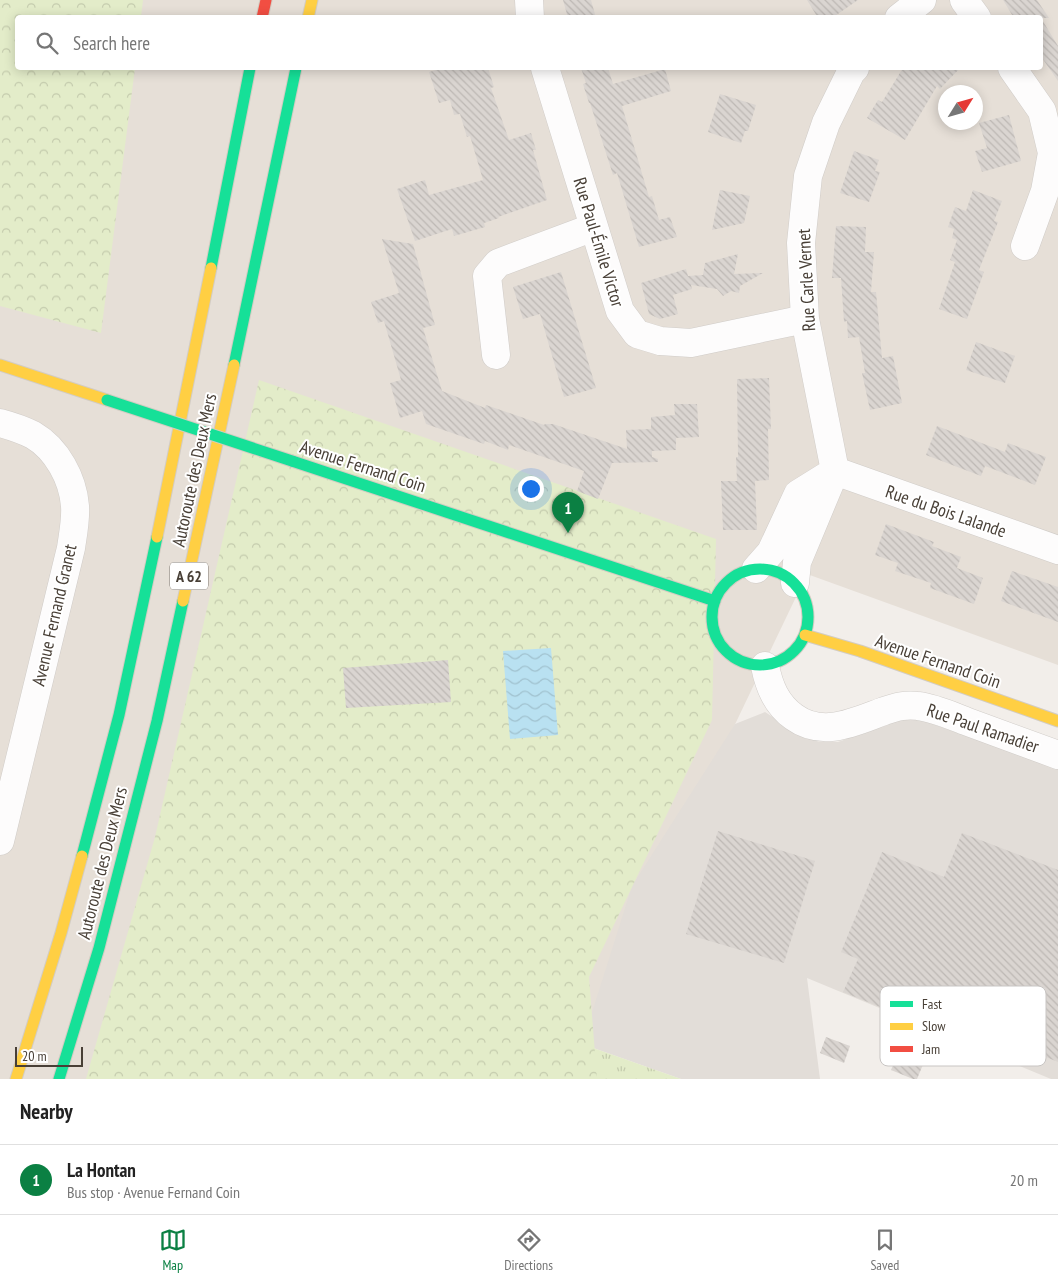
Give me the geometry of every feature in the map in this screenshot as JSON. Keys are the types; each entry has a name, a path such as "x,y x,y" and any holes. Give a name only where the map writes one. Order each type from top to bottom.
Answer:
{"main road":[{"path":"263,15 266,0"},
{"path":"309,15 312,0"},
{"name":"Autoroute des Deux Mers","path":"16,1079 61,933 119,715 174,454 250,70"},
{"name":"Autoroute des Deux Mers","path":"60,1079 99,948 157,721 296,70"},
{"name":"Avenue Fernand Coin","path":"0,365 715,601"},
{"path":"756,569 770,570 783,575 795,583 803,595 808,608 806,635 799,647 789,656 778,662 764,666 744,663 726,651 714,629 712,615 715,601 721,589 731,579 743,572 756,569"},
{"name":"Avenue Fernand Coin","path":"806,635 860,651 1058,722"}],"street":[{"path":"529,0 530,15"},
{"path":"903,15 922,0"},
{"path":"964,0 975,15"},
{"name":"Rue Paul-Émile Victor","path":"546,70 620,311 637,334 660,341 691,343 805,319"},
{"name":"Rue Carle Vernet","path":"834,471 805,319 801,242 808,176 826,123 853,70"},
{"path":"1013,70 1042,111 1052,153 1045,191 1025,246"},
{"path":"496,355 487,276 498,263 594,227"},
{"name":"Avenue Fernand Granet","path":"0,423 34,436 56,458 72,486 75,516 71,548 0,841"},
{"path":"756,569 771,552 798,494 834,471"},
{"path":"795,583 797,562 834,471"},
{"name":"Rue du Bois Lalande","path":"834,471 1058,550"},
{"name":"Rue Paul Ramadier","path":"764,666 774,696 793,716 810,726 824,728 837,726 896,707 909,705 954,717 1058,755"}],"shaded area":[{"path":"0,0 1058,0 1058,665 807,574 582,1044 595,1079 0,1079"},
{"path":"765,712 802,736 819,742 838,742 901,720 921,720 1058,769 1058,1079 1051,1079 1020,1066 1046,1066 1046,986 880,986 880,1008 807,978 820,1079 681,1079 582,1044 632,886 735,724"}],"green space":[{"path":"0,0 143,0 141,15 15,15 15,70 135,70 101,333 0,306"},
{"path":"259,380 716,539 712,720 589,977 597,1079 86,1079 155,837"},
{"path":"582,1044 681,1079 568,1079"}],"water":[{"path":"551,648 558,735 510,739 503,651"}],"building":[{"path":"563,0 591,0 595,15 567,15"},
{"path":"807,0 858,0 836,15 816,15"},
{"path":"1003,0 1037,0 1049,18 1043,18 1043,15 1012,15"},
{"path":"1043,21 1058,46 1058,81 1043,59"},
{"path":"436,70 489,70 494,87 491,88 509,140 531,133 536,150 533,150 547,200 484,223 485,227 454,236 452,229 415,241 397,189 425,180 429,195 483,180 470,136 467,137 460,114 454,115 450,100 439,103 429,72"},
{"path":"582,70 609,70 613,84 665,70 671,91 622,106 649,197 652,196 659,220 670,217 677,237 639,247 617,173 613,175 589,103 583,84 586,83"},
{"path":"902,70 958,70 944,85 937,86 905,140 867,118 878,100 882,102"},
{"path":"720,94 756,105 748,131 745,131 741,143 708,132"},
{"path":"1009,115 1021,161 982,172 975,151 987,148 981,130 983,130 983,122"},
{"path":"854,151 879,160 875,171 880,172 869,202 840,193"},
{"path":"720,190 750,196 744,223 712,230"},
{"path":"973,190 1002,201 994,221 998,222 979,270 984,272 967,319 939,309 955,262 950,260 957,240 952,238 954,229 948,227 955,207 966,211"},
{"path":"836,226 866,227 865,252 874,252 871,292 876,292 882,358 893,356 902,403 870,410 862,373 865,373 859,337 848,338 847,321 844,322 841,278 832,278"},
{"path":"382,239 413,244 435,325 423,328 442,391 485,408 486,405 544,425 553,424 627,449 626,430 651,429 651,417 675,415 674,404 697,404 699,437 676,438 676,450 652,451 652,457 658,459 658,462 612,463 598,499 577,491 584,471 509,445 508,450 485,441 484,444 426,424 422,411 400,418 390,383 401,380 384,321 378,323 371,302 399,293"},
{"path":"738,254 734,274 763,273 740,286 739,293 731,291 723,296 717,289 691,285 692,289 673,295 678,314 660,319 649,314 641,283 686,269 688,276 703,275 705,263"},
{"path":"561,272 596,388 564,397 540,314 523,319 513,287"},
{"path":"976,342 1015,356 1005,383 966,370"},
{"path":"769,378 771,429 768,429 769,480 755,481 757,530 723,530 721,481 737,481 737,379"},
{"path":"937,426 1005,452 1008,443 1046,457 1035,485 985,466 981,476 926,455"},
{"path":"886,524 934,542 932,546 961,557 957,568 983,578 974,604 930,588 931,583 895,571 898,563 875,555"},
{"path":"1012,571 1058,587 1058,622 1001,601"},
{"path":"448,660 451,702 346,708 343,668"},
{"path":"718,831 815,861 784,963 686,934"},
{"path":"962,833 1058,870 1058,1062 1046,1057 1046,986 880,986 880,1007 843,992 858,959 841,952 882,852 944,877"},
{"path":"826,1037 850,1046 844,1063 820,1053"},
{"path":"893,1066 922,1066 917,1079 891,1070"}],"traffic: fast":[{"path":"211,268 250,70"},
{"path":"234,365 296,70"},
{"path":"107,400 292,461"},
{"path":"292,461 715,601"},
{"path":"82,856 119,715 157,537"},
{"path":"760,569 778,573 794,583 804,599 808,617 804,635 794,651 778,661 760,665 742,661 726,651 716,635 712,617 716,599 726,583 742,573 760,569"},
{"path":"59,1079 99,948 157,721 183,601"}],"traffic: slow":[{"path":"309,15 312,0"},
{"path":"157,537 211,268"},
{"path":"0,365 107,400"},
{"path":"183,601 234,365"},
{"path":"805,635 860,651 1058,721"},
{"path":"16,1079 61,933 82,856"}],"traffic: jam":[{"path":"263,15 266,0"}],"place":[{"name":"La Hontan","path":"568,533"}]}
